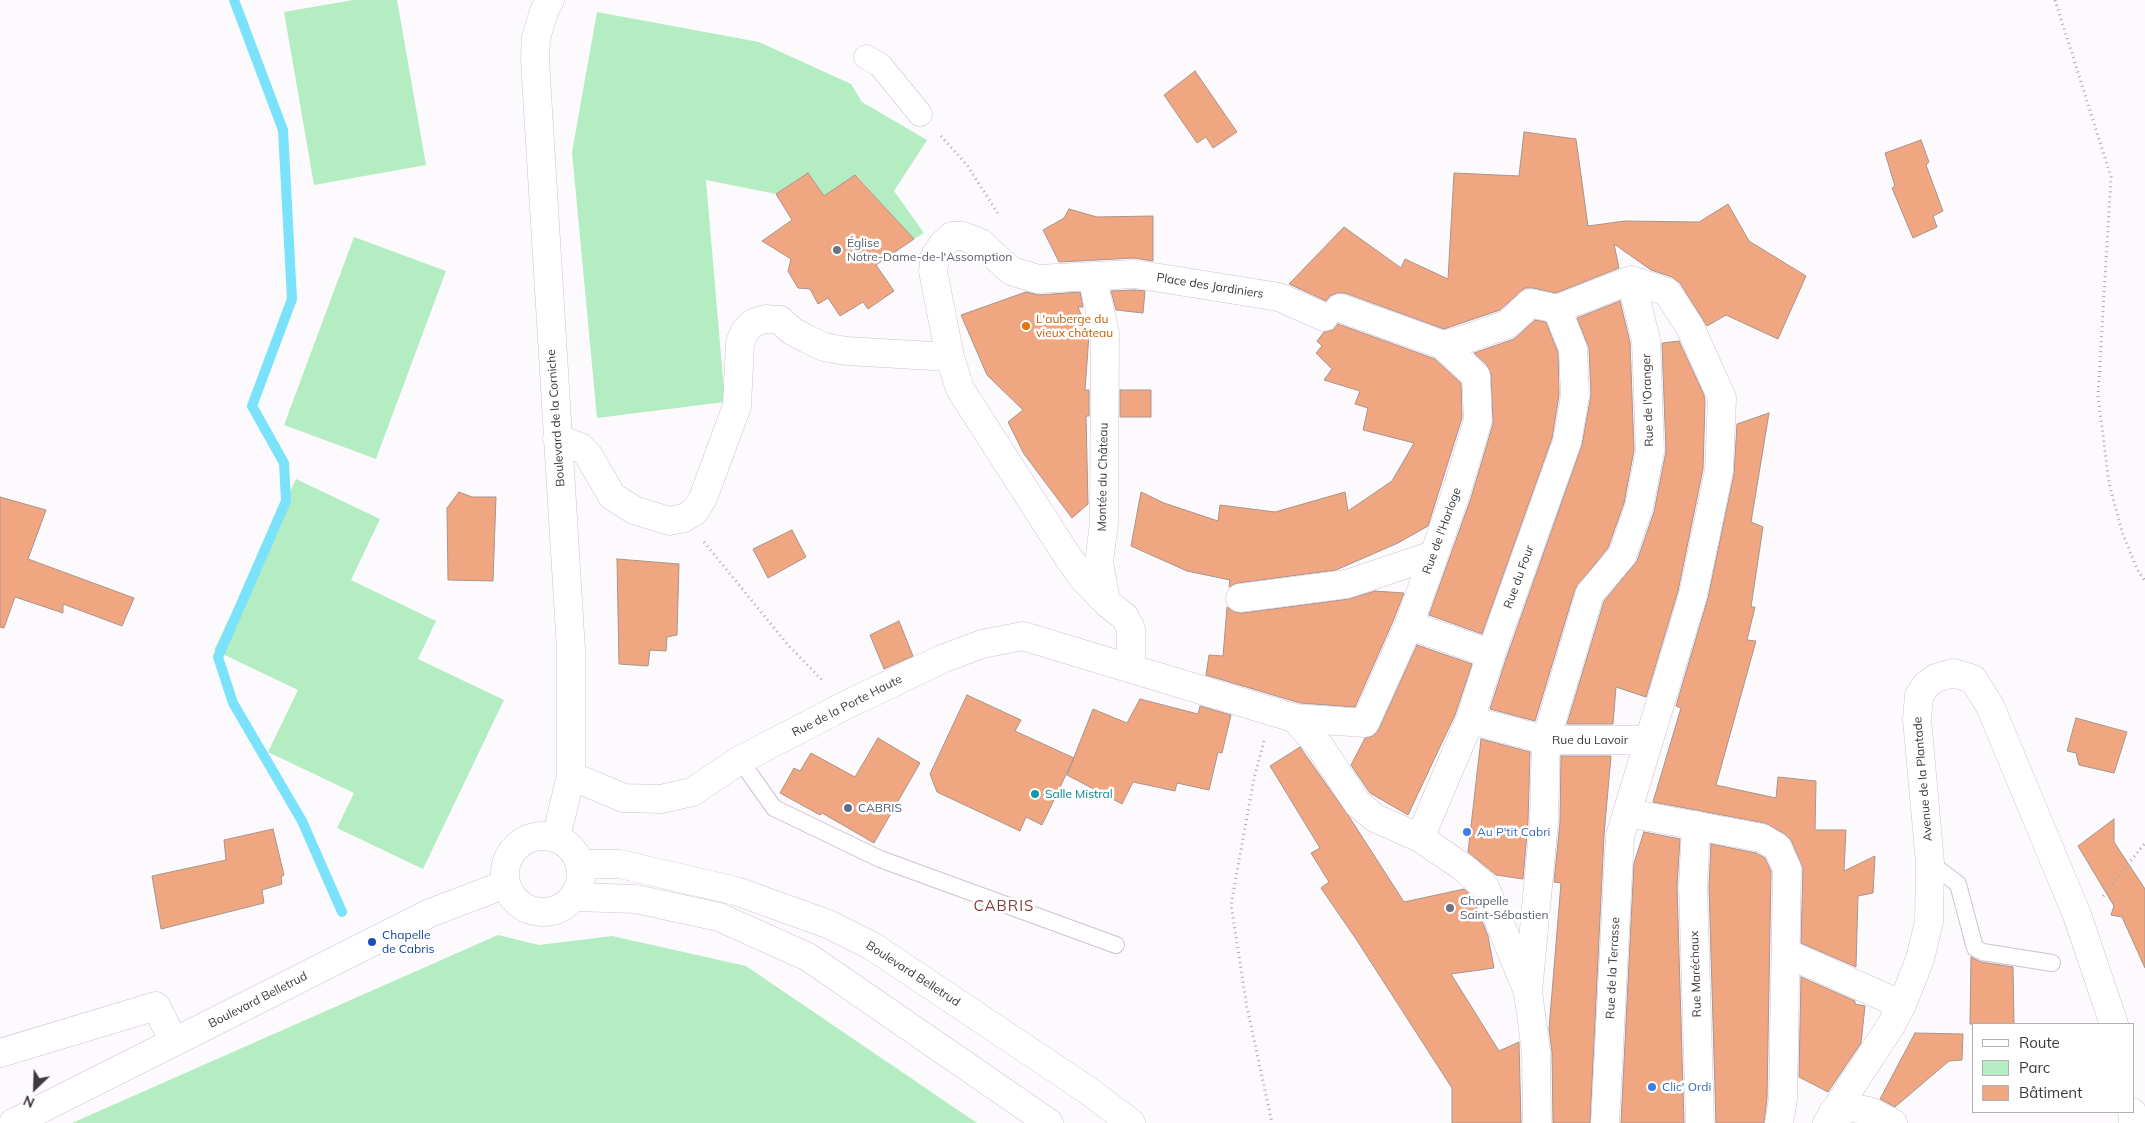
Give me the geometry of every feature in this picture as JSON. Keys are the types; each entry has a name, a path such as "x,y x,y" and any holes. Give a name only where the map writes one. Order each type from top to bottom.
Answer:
{"street":[{"name":"Boulevard de la Corniche","path":"550,0 544,11 536,38 535,60 571,650 571,776 556,837"},
{"path":"866,57 880,65 927,121"},
{"name":"Place des Jardiniers","path":"950,357 933,271 935,256 943,244 952,236 963,236 981,242 1011,271 1038,279 1135,274 1279,297 1443,345"},
{"name":"Montée du Château","path":"1092,277 1105,333 1104,523 1099,562 1106,602"},
{"path":"1443,345 1466,340 1508,324 1530,303 1557,308 1631,280 1667,292 1690,327 1722,398 1719,471 1693,594 1648,740"},
{"name":"Rue de l'Oranger","path":"1546,740 1590,593 1622,556 1639,507 1650,451 1646,340 1631,280"},
{"name":"Rue du Four","path":"1420,838 1470,720 1491,654 1567,442 1575,396 1573,349 1557,308"},
{"path":"557,438 580,447 594,463 612,496 634,510 670,521 684,518 695,511 703,498 737,406 740,342 745,331 753,324 765,319 780,320 792,331 824,347 846,351 950,357 960,389 1068,557 1083,578 1106,602 1124,617 1131,629 1132,668"},
{"name":"Rue de l'Horloge","path":"1365,723 1409,625 1456,493 1478,420 1476,376 1443,345"},
{"path":"1240,598 1347,584 1433,555"},
{"path":"1409,625 1491,654"},
{"name":"Rue de la Porte Haute","path":"571,776 624,798 661,799 692,792 740,760 846,705 942,659 982,644 1024,636 1283,714 1365,723"},
{"name":"Avenue de la Plantade","path":"1830,1117 1890,1027 1902,1005 1920,959 1929,922 1930,863 1917,719 1919,696 1926,685 1936,678 1953,673 1973,679 1990,706 2077,916 2114,1023"},
{"path":"1283,714 1319,745 1358,804 1375,818 1420,838 1464,868 1485,887 1528,992"},
{"path":"1470,720 1546,740"},
{"name":"Rue du Lavoir","path":"1537,1123 1536,1052 1528,992 1544,822 1546,740 1648,740 1628,813"},
{"path":"1628,813 1762,838 1777,847 1787,868 1783,1099 1779,1123"},
{"name":"Rue de la Terrasse","path":"1605,1123 1620,836 1628,813"},
{"name":"Rue Maréchaux","path":"1696,825 1693,886 1700,1123"},
{"path":"544,835 556,837 567,843 576,852 581,864 581,881 574,897 565,906 554,911 530,910 511,895 506,884 507,860 517,846 532,837 544,835"},
{"name":"Boulevard Belletrud","path":"581,864 620,864 736,891 828,924 872,946 1086,1089 1131,1123"},
{"name":"Boulevard Belletrud","path":"13,1123 430,912 506,884"},
{"path":"574,897 636,899 719,918 808,957 1049,1123"},
{"path":"1786,953 1902,1005"},
{"path":"0,1053 156,1006 174,1042"},
{"path":"1830,1117 1852,1108 1869,1111 1893,1123"}],"lane":[{"path":"740,760 774,808 880,859 1116,945"},
{"path":"1930,863 1958,884 1975,948 1983,952 2052,963"}],"path":[{"path":"2055,0 2111,178 2098,396 2109,483 2113,500 2122,532 2137,569 2145,581"},
{"path":"927,121 967,165 1002,221"},
{"path":"684,518 788,645 846,705"},
{"path":"1272,1123 1247,1008 1230,905 1254,778 1283,714"},
{"path":"2077,916 2094,912 2108,889 2145,843"}],"green space":[{"path":"353,0 397,0 426,165 314,185 284,12"},
{"path":"597,12 759,42 851,84 862,102 927,140 894,191 924,233 914,239 856,175 824,196 808,173 776,194 706,180 725,402 597,418 572,152"},
{"path":"354,237 446,271 376,459 284,425"},
{"path":"296,479 380,519 351,580 436,621 418,659 504,700 423,869 337,828 354,793 268,752 298,690 214,650"},
{"path":"498,935 539,945 612,936 746,966 977,1123 72,1123"}],"building":[{"path":"1195,71 1237,132 1213,148 1206,137 1197,143 1164,95"},
{"path":"1524,132 1576,139 1588,226 1625,221 1699,222 1728,204 1749,241 1806,276 1778,339 1726,315 1707,326 1680,283 1672,277 1651,270 1614,244 1619,268 1556,293 1525,288 1500,310 1444,329 1345,293 1337,293 1330,296 1326,301 1289,284 1344,227 1401,268 1405,259 1448,279 1454,173 1519,176"},
{"path":"1921,140 1929,162 1926,165 1943,211 1933,216 1937,227 1913,238 1892,188 1895,186 1885,153"},
{"name":"Église Notre-Dame-de-l'Assomption","path":"808,173 824,196 855,175 914,239 876,265 894,291 868,309 863,302 840,316 828,298 818,304 810,289 798,288 788,271 791,259 762,241 792,220 776,194"},
{"path":"1069,209 1097,217 1153,216 1153,261 1134,258 1059,262 1043,230 1064,218"},
{"path":"1111,291 1145,291 1143,313 1116,310"},
{"path":"1026,292 1039,295 1080,292 1083,307 1078,307 1089,335 1085,390 1089,390 1089,416 1086,416 1088,504 1072,518 1024,454 1008,422 1023,410 987,375 961,315"},
{"path":"1620,301 1630,342 1634,450 1624,503 1608,548 1575,589 1535,721 1490,709 1582,445 1591,395 1589,348 1577,318"},
{"path":"1535,320 1546,322 1558,352 1559,395 1552,438 1482,634 1429,615 1471,498 1493,424 1491,375 1487,365 1474,353 1514,339"},
{"path":"1338,324 1435,359 1461,383 1462,418 1428,526 1398,543 1336,570 1238,583 1229,587 1230,580 1187,571 1131,546 1141,492 1164,503 1218,521 1220,505 1275,512 1345,492 1348,511 1392,481 1414,443 1363,430 1368,408 1355,404 1360,391 1324,380 1332,369 1316,353 1322,346 1317,341 1324,332 1333,330"},
{"path":"1679,341 1704,395 1705,403 1703,469 1678,591 1646,697 1616,687 1613,724 1567,724 1604,601 1637,561 1654,512 1666,451 1662,343"},
{"path":"1120,390 1151,390 1151,417 1120,417"},
{"path":"1769,413 1751,522 1763,527 1751,607 1755,607 1747,640 1756,641 1716,785 1776,798 1778,777 1816,781 1815,830 1846,830 1844,871 1875,856 1873,893 1858,896 1856,967 1801,943 1803,868 1791,840 1785,834 1765,823 1653,802 1681,708 1676,706 1708,598 1734,474 1737,424"},
{"path":"459,492 472,497 496,497 493,581 448,580 447,508"},
{"path":"0,497 46,510 28,559 134,598 122,626 63,604 63,613 15,597 4,628 0,627"},
{"path":"792,530 806,557 768,578 753,549"},
{"path":"617,559 679,564 677,635 667,637 666,651 650,650 648,666 619,664"},
{"path":"1375,591 1404,593 1355,707 1300,703 1206,675 1209,655 1223,656 1227,607 1234,612 1242,613 1349,599"},
{"path":"899,621 913,656 884,669 870,635"},
{"path":"1417,645 1472,664 1455,715 1408,815 1370,793 1351,765 1365,738 1373,736 1379,729"},
{"path":"967,695 1021,720 1015,731 1074,758 1042,825 1026,817 1020,831 937,792 930,774"},
{"path":"1140,699 1198,714 1200,706 1231,715 1222,753 1218,752 1209,790 1177,783 1175,791 1133,782 1122,804 1067,775 1093,709 1127,723"},
{"path":"2076,718 2127,732 2114,773 2079,765 2076,753 2067,751"},
{"path":"878,738 920,763 874,843 822,813 820,815 780,793 794,768 800,771 811,753 855,777"},
{"path":"1481,739 1530,752 1528,821 1523,879 1496,875 1468,852"},
{"path":"1300,747 1350,818 1404,902 1464,889 1472,896 1488,936 1494,968 1451,974 1499,1051 1519,1042 1521,1123 1452,1123 1452,1088 1321,888 1329,882 1311,853 1320,848 1270,766"},
{"path":"1561,756 1611,756 1604,835 1590,1123 1553,1123 1552,1052 1549,1029 1561,883 1554,882 1560,822"},
{"path":"2114,819 2114,842 2145,889 2145,968 2122,917 2111,915 2114,906 2078,846"},
{"path":"273,829 284,875 281,877 282,884 262,890 264,903 161,929 152,876 226,860 224,840"},
{"path":"1644,832 1680,839 1677,886 1684,1123 1621,1123 1634,863"},
{"path":"1711,844 1756,853 1765,858 1771,871 1767,1098 1764,1123 1716,1123 1709,886"},
{"path":"1971,957 1981,962 2013,967 2014,1023 1970,1024"},
{"path":"1801,977 1855,1001 1855,1004 1865,1006 1861,1043 1828,1092 1799,1077"},
{"path":"1915,1033 1963,1034 1962,1060 1949,1061 1895,1107 1880,1099"}],"waterway":[{"path":"234,0 283,130 292,299 252,406 284,463 286,501 218,657 233,703 302,821 342,912"}],"place":[{"name":"Église Notre-Dame-de-l'Assomption","path":"837,250"},
{"name":"L'auberge du vieux château","path":"1026,326"},
{"name":"Salle Mistral","path":"1035,794"},
{"name":"CABRIS","path":"848,808"},
{"name":"Au P'tit Cabri","path":"1467,832"},
{"name":"Chapelle Saint-Sébastien","path":"1450,908"},
{"name":"Chapelle de Cabris","path":"372,942"},
{"name":"Clic' Ordi","path":"1652,1087"}],"district":[{"name":"CABRIS","path":"1004,906"}]}
